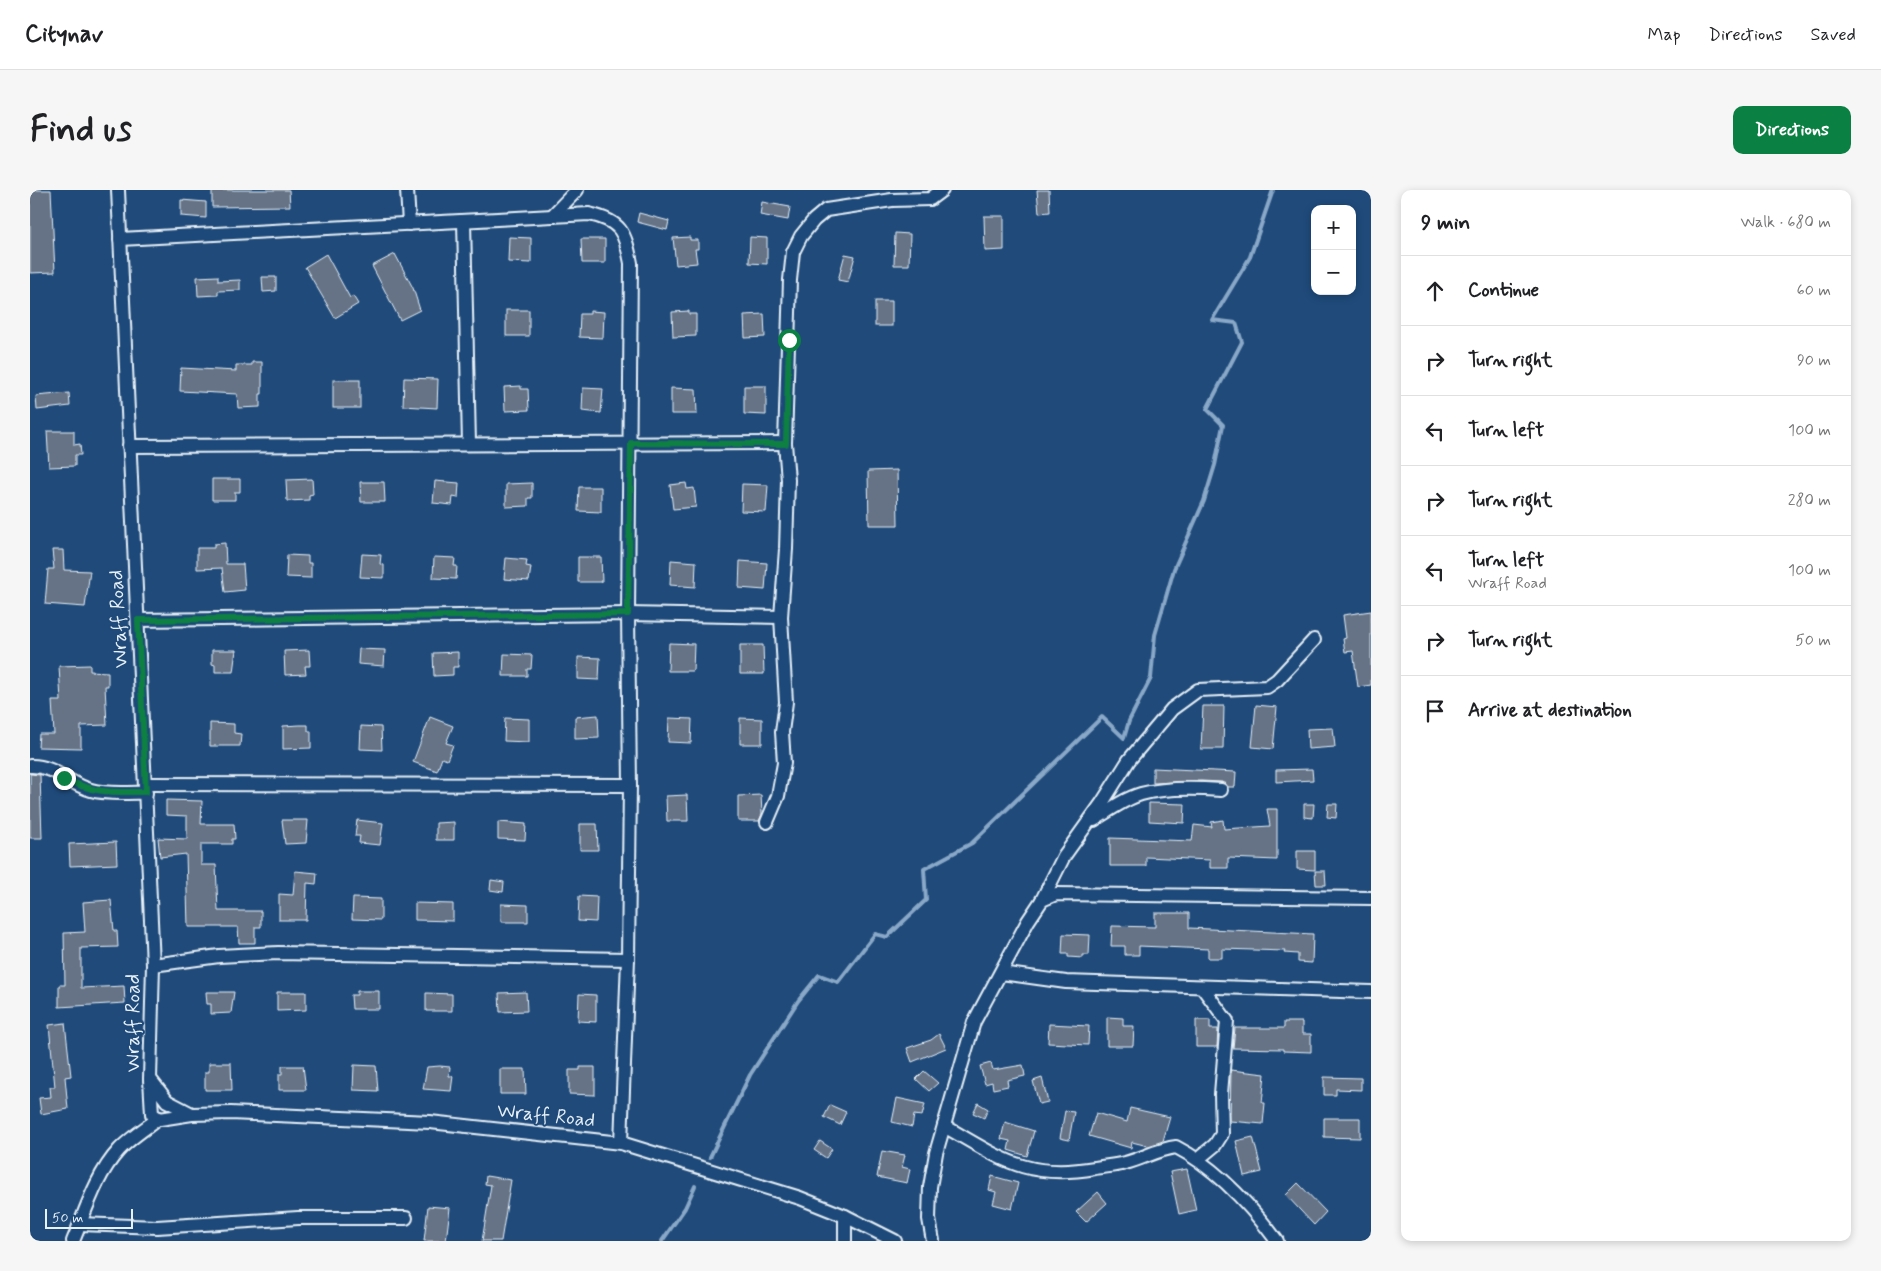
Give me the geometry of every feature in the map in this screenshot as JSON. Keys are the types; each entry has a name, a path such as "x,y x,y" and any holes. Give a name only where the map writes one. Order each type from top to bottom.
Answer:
{"street":[{"name":"Wraff Road","path":"118,190 153,965 150,1079 167,1101 192,1114 231,1113 430,1122 621,1143 800,1198 844,1216 895,1241"},
{"path":"407,190 409,224"},
{"path":"552,216 577,190"},
{"path":"766,822 778,796 784,762 782,732 786,702 781,617 785,585 787,516 786,444 791,265 793,252 801,236 814,220 826,210 892,200 930,199 942,190"},
{"path":"120,239 589,214 607,218 617,225 626,237 632,263 628,614 630,786 628,959 621,1143"},
{"path":"464,221 469,444"},
{"path":"129,446 786,444"},
{"path":"138,620 628,614 781,617"},
{"path":"933,1241 928,1218 930,1187 944,1126 974,1022 1015,941 1042,900 1064,856 1087,825 1129,760 1172,709 1198,690 1267,687 1277,680 1314,640"},
{"path":"30,766 46,766 78,786 99,792 146,788 630,786"},
{"path":"1087,825 1140,794 1192,788 1221,790"},
{"path":"1042,900 1056,894 1371,898"},
{"path":"153,965 219,956 278,953 628,959"},
{"path":"1000,973 1066,982 1371,992"},
{"path":"1198,1159 1215,1145 1222,1134 1221,1094 1227,1021 1202,987"},
{"path":"150,1079 152,1114 159,1118"},
{"path":"73,1241 107,1165 120,1149 159,1118 192,1114"},
{"path":"944,1126 1006,1161 1031,1170 1048,1172 1074,1172 1124,1164 1176,1147 1198,1159 1246,1205 1278,1241"},
{"path":"844,1216 845,1241"},
{"path":"80,1224 156,1227 298,1218 406,1218"}],"building":[{"path":"30,190 51,190 55,272 30,273"},
{"path":"212,190 289,190 290,206 212,207"},
{"path":"1037,190 1049,190 1050,212 1039,213"},
{"path":"181,200 206,202 206,218 181,216"},
{"path":"762,202 790,207 788,220 760,215"},
{"path":"639,213 669,221 667,230 637,222"},
{"path":"984,216 1004,216 1004,250 985,251"},
{"path":"895,233 910,234 909,265 894,265"},
{"path":"509,237 531,238 531,263 508,262"},
{"path":"690,237 690,240 698,240 698,249 695,249 697,263 676,265 673,238"},
{"path":"750,237 767,238 767,264 749,263"},
{"path":"581,239 605,239 605,263 582,263"},
{"path":"326,254 350,298 353,296 358,304 335,318 305,267"},
{"path":"395,254 413,288 420,310 400,320 372,266"},
{"path":"845,254 855,256 848,282 838,280"},
{"path":"218,276 218,281 240,280 240,290 218,291 218,295 198,296 197,277"},
{"path":"262,277 276,277 276,291 263,292"},
{"path":"875,301 892,301 892,326 875,326"},
{"path":"506,310 529,310 529,336 506,336"},
{"path":"590,311 604,312 603,338 579,337 580,314 590,314"},
{"path":"689,311 689,314 696,314 696,336 673,337 672,312"},
{"path":"764,314 765,337 745,338 744,315"},
{"path":"252,362 262,362 260,407 238,408 237,394 180,391 181,368 236,371 236,365 252,365"},
{"path":"404,378 438,379 437,408 403,406"},
{"path":"333,380 360,380 360,408 333,408"},
{"path":"521,386 521,389 528,389 529,410 505,411 504,387"},
{"path":"744,386 766,386 766,415 744,414"},
{"path":"583,388 603,389 601,413 582,411"},
{"path":"671,388 696,389 697,414 671,414"},
{"path":"69,393 70,406 37,410 36,396"},
{"path":"47,431 74,431 74,445 80,444 81,455 75,455 75,466 49,467"},
{"path":"897,470 898,525 869,525 868,471"},
{"path":"212,479 240,479 240,492 235,492 235,500 212,500"},
{"path":"312,479 313,494 309,495 309,500 287,501 286,480"},
{"path":"435,481 459,483 458,498 453,497 452,505 433,503"},
{"path":"360,482 384,482 385,502 361,502"},
{"path":"532,483 532,498 528,498 528,506 506,507 506,484"},
{"path":"686,483 687,489 694,488 696,507 673,509 670,485"},
{"path":"742,484 768,485 766,512 741,511"},
{"path":"579,487 601,487 601,512 578,511"},
{"path":"225,543 226,564 243,564 245,590 225,592 222,568 197,569 197,548 214,548 214,544"},
{"path":"52,550 63,550 64,570 90,571 85,607 45,604 48,569 54,569"},
{"path":"362,554 381,555 380,564 384,565 384,578 360,577"},
{"path":"287,555 308,556 308,563 311,563 311,578 286,577"},
{"path":"434,557 455,558 454,566 457,566 456,579 433,578"},
{"path":"578,557 601,557 602,582 578,582"},
{"path":"506,558 527,560 526,566 531,567 529,581 504,579"},
{"path":"671,560 696,562 695,587 670,585"},
{"path":"740,561 767,563 765,590 739,588"},
{"path":"1371,611 1371,685 1358,687 1353,651 1345,652 1343,639 1346,638 1343,615"},
{"path":"669,643 694,644 693,671 668,671"},
{"path":"740,645 763,645 764,674 740,674"},
{"path":"359,649 385,650 384,666 358,664"},
{"path":"212,650 236,650 233,672 215,672 215,665 212,664"},
{"path":"309,650 310,666 305,666 306,674 285,675 284,651"},
{"path":"458,652 458,667 453,667 453,675 434,676 433,653"},
{"path":"504,654 532,655 531,669 527,669 527,676 503,676"},
{"path":"578,657 600,658 599,680 578,679"},
{"path":"90,665 90,671 108,672 108,686 105,686 107,725 81,726 81,748 38,747 39,734 54,734 52,701 61,701 59,666"},
{"path":"1256,705 1277,707 1273,749 1252,747"},
{"path":"1203,706 1224,706 1223,749 1201,749"},
{"path":"598,715 599,738 575,739 575,717"},
{"path":"430,717 453,726 446,743 453,745 447,760 442,758 437,771 413,762"},
{"path":"505,718 529,719 529,742 504,741"},
{"path":"669,718 692,719 691,743 668,742"},
{"path":"740,718 762,719 762,744 740,744"},
{"path":"210,723 234,724 234,733 241,734 240,746 210,746"},
{"path":"308,725 308,731 311,731 311,748 283,749 283,726"},
{"path":"361,726 381,727 382,750 360,749"},
{"path":"1333,728 1335,747 1308,749 1307,729"},
{"path":"1153,768 1236,772 1235,787 1228,787 1222,782 1153,783"},
{"path":"1312,769 1313,780 1276,782 1276,770"},
{"path":"30,774 40,775 42,838 30,838"},
{"path":"687,795 688,821 667,821 666,796"},
{"path":"761,795 762,814 759,821 738,821 738,796"},
{"path":"166,800 202,801 201,824 234,824 235,839 232,839 232,844 201,844 201,865 216,865 218,911 261,911 261,927 255,927 255,943 239,943 238,927 188,927 186,854 160,857 158,838 187,839 187,816 166,815"},
{"path":"1149,803 1185,804 1184,823 1149,821"},
{"path":"1304,804 1314,804 1313,818 1304,817"},
{"path":"1328,804 1337,804 1336,818 1327,817"},
{"path":"1267,809 1277,809 1277,860 1228,858 1228,868 1210,868 1210,860 1146,857 1146,866 1110,866 1110,838 1192,841 1194,825 1212,827 1211,822 1223,820 1224,829 1270,826"},
{"path":"282,820 308,820 306,843 285,844"},
{"path":"357,820 383,823 380,845 359,843 360,836 355,836"},
{"path":"454,822 454,840 436,840 436,823"},
{"path":"498,822 526,824 525,840 498,839"},
{"path":"580,824 597,824 598,850 580,850"},
{"path":"116,842 117,864 70,866 69,844"},
{"path":"1297,851 1315,851 1315,870 1297,869"},
{"path":"295,871 317,873 316,884 307,883 306,920 279,920 279,894 293,895"},
{"path":"1315,871 1325,871 1326,885 1316,885"},
{"path":"491,880 504,882 503,892 490,890"},
{"path":"579,896 597,897 596,922 578,921"},
{"path":"353,898 381,899 381,920 352,919"},
{"path":"111,900 114,931 117,931 118,947 81,948 81,988 124,986 125,1003 59,1007 59,985 65,985 64,933 85,932 83,902"},
{"path":"415,903 453,904 453,921 415,920"},
{"path":"501,904 528,905 528,922 501,922"},
{"path":"1155,913 1189,913 1189,928 1313,934 1312,963 1298,962 1298,954 1284,953 1285,951 1222,949 1222,958 1208,958 1208,949 1139,946 1139,955 1125,955 1125,946 1111,946 1112,926 1155,927"},
{"path":"1063,934 1090,935 1089,955 1083,955 1083,958 1068,957 1068,954 1062,954"},
{"path":"357,991 379,991 379,1009 352,1009 351,995 357,995"},
{"path":"206,992 234,992 231,1013 211,1014 211,1004 207,1004"},
{"path":"277,992 306,992 306,1010 277,1011"},
{"path":"526,992 527,1011 500,1012 499,993"},
{"path":"426,993 452,994 452,1011 426,1011"},
{"path":"579,994 596,995 596,1022 578,1021"},
{"path":"1107,1017 1123,1018 1123,1026 1134,1026 1133,1046 1107,1046"},
{"path":"1196,1020 1210,1020 1210,1029 1218,1029 1217,1047 1196,1047"},
{"path":"1284,1022 1302,1022 1302,1034 1311,1034 1311,1052 1283,1051 1283,1049 1233,1048 1235,1028 1284,1028"},
{"path":"65,1023 71,1076 65,1077 68,1109 41,1114 39,1098 51,1097 50,1087 55,1087 49,1025"},
{"path":"1049,1024 1089,1026 1088,1045 1048,1043"},
{"path":"939,1034 946,1048 912,1062 907,1048 931,1040"},
{"path":"209,1063 231,1063 232,1090 205,1090 205,1072 209,1072"},
{"path":"991,1063 993,1070 1023,1065 1025,1076 1007,1080 1008,1086 993,1089 992,1082 985,1084 980,1066"},
{"path":"354,1065 376,1066 378,1091 353,1090"},
{"path":"282,1066 303,1066 306,1090 279,1090 279,1074 282,1074"},
{"path":"427,1067 450,1067 449,1076 453,1076 451,1091 423,1089"},
{"path":"580,1067 595,1067 595,1095 569,1094 569,1070 580,1070"},
{"path":"500,1069 525,1069 526,1094 500,1094"},
{"path":"1231,1070 1265,1074 1262,1103 1265,1103 1263,1124 1230,1121"},
{"path":"924,1071 938,1083 929,1091 916,1079"},
{"path":"1324,1077 1361,1078 1361,1090 1336,1089 1336,1095 1324,1095"},
{"path":"1042,1078 1048,1102 1039,1104 1033,1081"},
{"path":"897,1098 925,1104 922,1116 914,1115 912,1127 892,1122"},
{"path":"978,1103 988,1109 984,1118 973,1113"},
{"path":"830,1105 846,1112 840,1125 824,1117"},
{"path":"1130,1108 1170,1117 1163,1141 1148,1146 1132,1142 1131,1148 1089,1136 1096,1113 1127,1122"},
{"path":"1065,1111 1074,1112 1069,1140 1060,1138"},
{"path":"1324,1118 1360,1118 1360,1138 1324,1137"},
{"path":"1005,1122 1034,1131 1027,1156 1008,1150 1010,1141 1001,1139"},
{"path":"1253,1137 1262,1172 1244,1176 1236,1141"},
{"path":"820,1141 832,1149 826,1158 814,1150"},
{"path":"882,1151 905,1155 902,1167 910,1169 907,1183 877,1177"},
{"path":"1187,1169 1196,1210 1179,1214 1170,1172"},
{"path":"486,1176 511,1180 501,1241 482,1241 491,1185 485,1184"},
{"path":"992,1176 1018,1183 1012,1209 993,1204 996,1192 989,1190"},
{"path":"1298,1183 1326,1212 1314,1225 1286,1195"},
{"path":"1098,1192 1107,1203 1086,1222 1076,1212"},
{"path":"428,1206 450,1208 446,1241 424,1241"}],"waterway":[{"path":"710,1157 750,1075 798,1001 819,975 838,982 875,934 887,937 926,900 924,869 972,843 1102,717 1124,738 1129,721 1151,678 1155,635 1174,569 1204,501 1215,465 1223,425 1207,409 1242,342 1236,323 1212,320 1250,257 1273,190"},
{"path":"662,1241 685,1208 695,1186"}],"route":[{"path":"64,778 78,786 99,792 146,792 138,620 628,614 631,443 786,444 789,340"}]}
